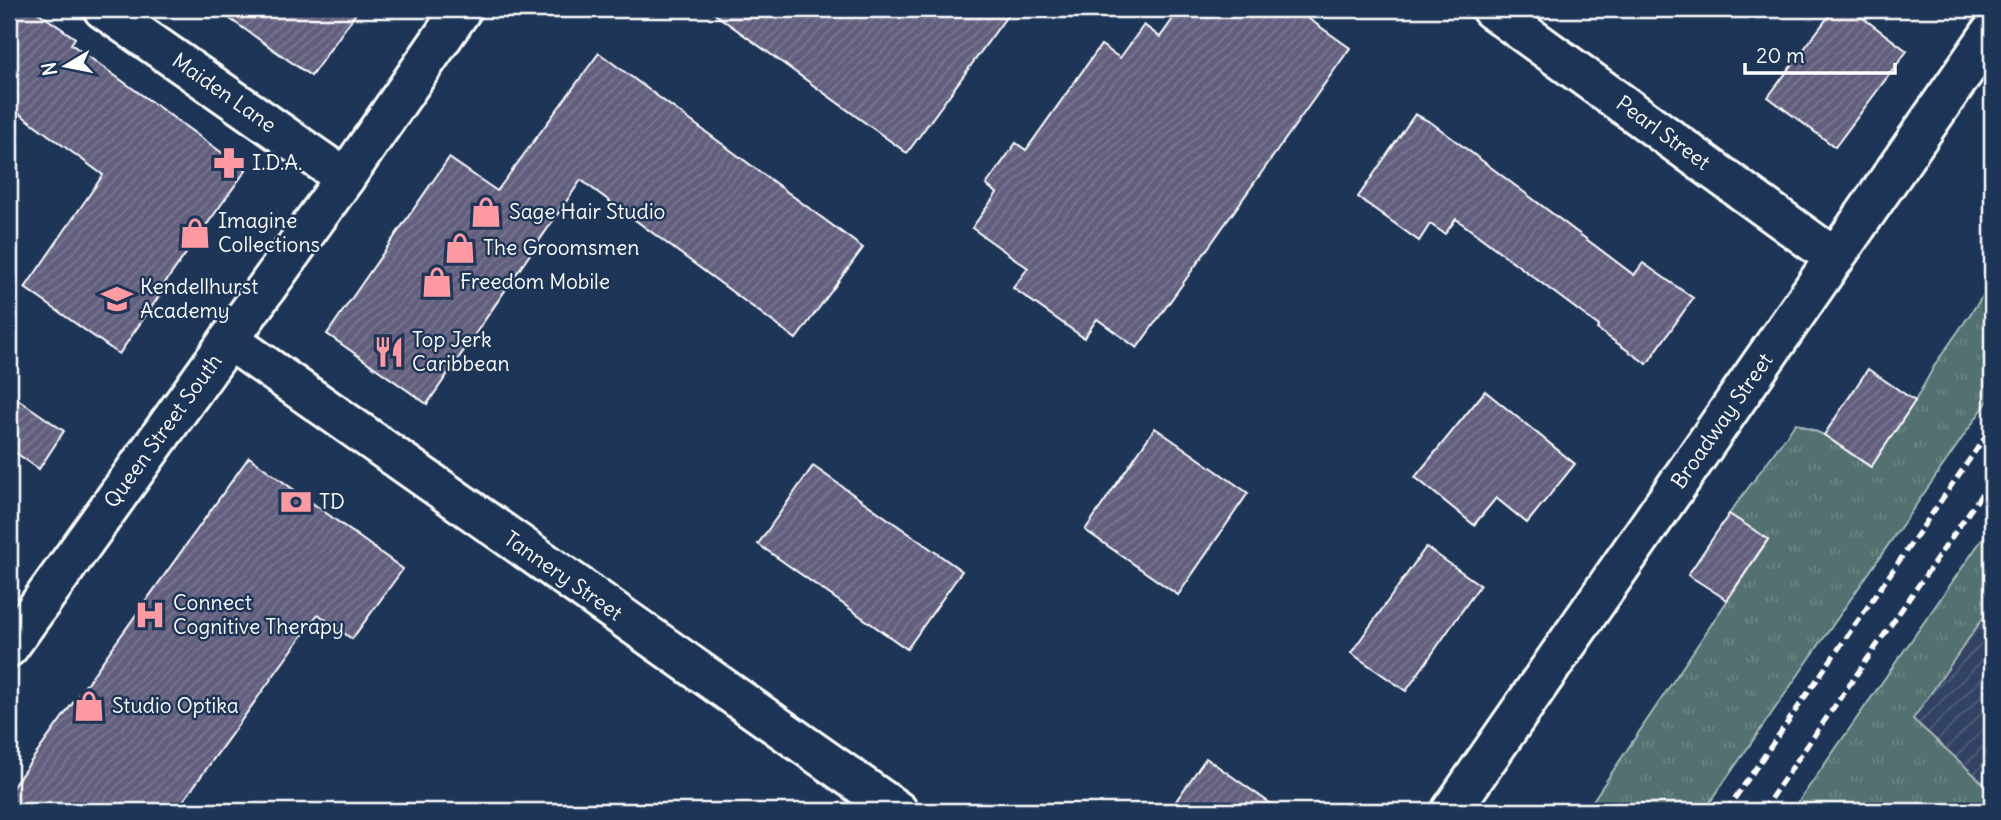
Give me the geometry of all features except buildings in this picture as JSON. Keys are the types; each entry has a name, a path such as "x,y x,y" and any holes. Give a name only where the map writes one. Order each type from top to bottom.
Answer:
{"street":[{"name":"Maiden Lane","path":"103,9 345,178"},
{"name":"Queen Street South","path":"9,648 345,178 462,9"},
{"name":"Pearl Street","path":"1491,9 1835,258"},
{"name":"Broadway Street","path":"1451,811 1992,31"},
{"name":"Tannery Street","path":"229,340 898,811"}],"shaded area":[{"path":"1992,605 1992,791 1913,719"}],"green space":[{"path":"1992,283 1992,395 1704,811 1586,811 1768,540 1729,514 1796,423 1824,435 1871,467 1915,401 1936,363"},
{"path":"1992,525 1992,605 1913,719 1992,791 1992,811 1792,811"}],"railway":[{"path":"1726,811 1992,427"},
{"path":"1762,811 1992,479"}],"place":[{"name":"I.D.A.","path":"229,163"},
{"name":"Sage Hair Studio","path":"486,212"},
{"name":"Imagine Collections","path":"195,233"},
{"name":"The Groomsmen","path":"460,248"},
{"name":"Freedom Mobile","path":"437,282"},
{"name":"Kendellhurst Academy","path":"117,299"},
{"name":"Top Jerk Caribbean","path":"389,352"},
{"name":"TD","path":"296,502"},
{"name":"Connect Cognitive Therapy","path":"150,615"},
{"name":"Studio Optika","path":"89,706"}]}
